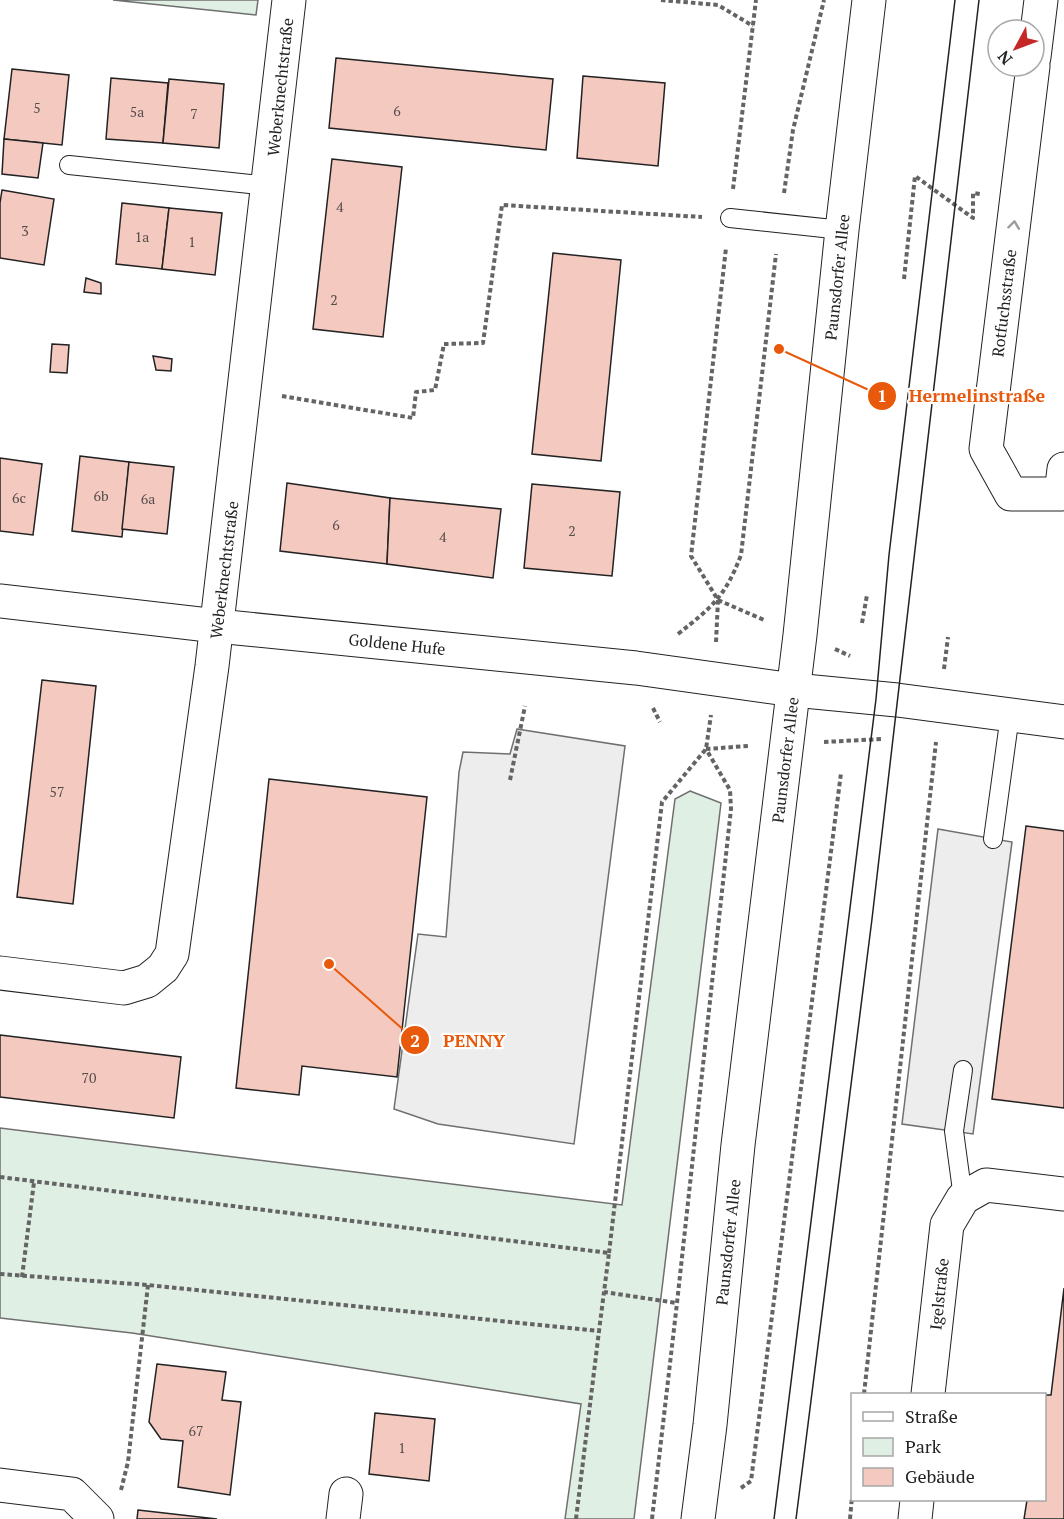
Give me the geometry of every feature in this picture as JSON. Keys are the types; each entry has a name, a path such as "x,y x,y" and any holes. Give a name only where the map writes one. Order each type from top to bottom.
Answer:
{"street":[{"name":"Weberknechtstraße","path":"0,973 124,988 147,981 163,968 172,954 217,626 289,0"},
{"name":"Paunsdorfer Allee","path":"698,1519 710,1425 738,1145 794,690 842,230 869,0"},
{"path":"1039,18 1041,0"},
{"name":"Rotfuchsstraße","path":"1032,78 986,449 1011,494 1061,494 1064,469"},
{"name":"Goldene Hufe","path":"0,601 217,626 636,668 794,690 897,700 1064,722"},
{"path":"963,1198 986,1185 1064,1194"},
{"name":"Igelstraße","path":"928,1393 947,1225 963,1198"},
{"path":"0,1485 72,1494 108,1508"},
{"path":"915,1519 917,1501"}],"lane":[{"path":"69,165 269,186"},
{"path":"729,218 842,230"},
{"path":"993,839 1010,715"},
{"path":"963,1070 954,1131 963,1198"}],"path":[{"path":"661,0 718,5 753,26"},
{"path":"718,600 691,556 756,0"},
{"path":"684,629 718,600 731,581 741,555 779,224 793,130 824,0"},
{"path":"904,279 915,176 973,218 974,193 1017,198"},
{"path":"245,390 413,418 416,392 435,390 444,344 483,343 502,205 729,218"},
{"path":"862,623 867,595"},
{"path":"510,780 525,706"},
{"path":"864,1393 937,737"},
{"path":"576,1519 662,802 706,749 730,790 730,809 652,1519"},
{"path":"734,1494 751,1481 841,774"},
{"path":"0,1177 609,1253"},
{"path":"22,1276 34,1182"},
{"path":"0,1274 148,1285 599,1331"},
{"path":"108,1508 128,1462 148,1285"},
{"path":"604,1292 677,1303"},
{"path":"850,1519 852,1501"}],"green space":[{"path":"113,0 258,0 256,15"},
{"path":"690,791 721,803 634,1519 565,1519 581,1404 132,1333 0,1318 0,1128 622,1205 675,799"}],"shaded area":[{"path":"517,729 625,746 574,1144 438,1124 394,1109 418,934 446,937 459,772 463,752 510,754"},
{"path":"938,829 1012,842 973,1134 902,1124"}],"building":[{"path":"336,58 553,79 546,150 329,128"},
{"path":"12,69 69,75 62,145 4,139"},
{"path":"583,76 665,83 658,166 577,158"},
{"path":"111,78 168,83 163,143 106,139"},
{"path":"169,79 224,84 219,148 163,143"},
{"path":"4,139 43,143 38,178 2,174"},
{"path":"332,159 402,167 383,337 313,329"},
{"path":"2,190 54,199 44,265 0,258"},
{"path":"122,203 169,208 162,269 116,264"},
{"path":"169,208 222,213 215,275 162,269"},
{"path":"553,253 621,260 601,461 532,454"},
{"path":"86,278 101,283 101,294 84,292"},
{"path":"52,344 69,345 67,373 50,372"},
{"path":"153,356 172,359 171,371 156,370"},
{"path":"80,456 129,462 122,537 72,531"},
{"path":"0,458 42,464 33,535 0,531"},
{"path":"129,462 174,467 167,534 122,529"},
{"path":"287,483 390,498 387,564 280,551"},
{"path":"532,484 620,492 612,576 524,568"},
{"path":"390,498 501,509 493,578 387,564"},
{"path":"42,680 96,686 73,904 17,897"},
{"path":"269,779 427,797 397,1077 302,1066 299,1095 236,1088"},
{"path":"1026,826 1064,831 1064,1108 992,1099"},
{"path":"0,1035 181,1057 174,1118 0,1097"},
{"path":"1064,1288 1064,1519 1024,1519 1027,1501 1046,1501 1046,1395 1051,1395"},
{"path":"157,1364 226,1372 222,1400 241,1402 230,1495 178,1487 183,1441 161,1439 149,1422"},
{"path":"375,1413 435,1419 429,1481 369,1474"},
{"path":"138,1510 217,1519 137,1519"}],"tram line":[{"path":"774,1519 876,699 889,555 955,0"},
{"path":"796,1519 872,919 979,0"}],"place":[{"name":"Hermelinstraße","path":"779,349"},
{"name":"PENNY","path":"329,964"}]}
